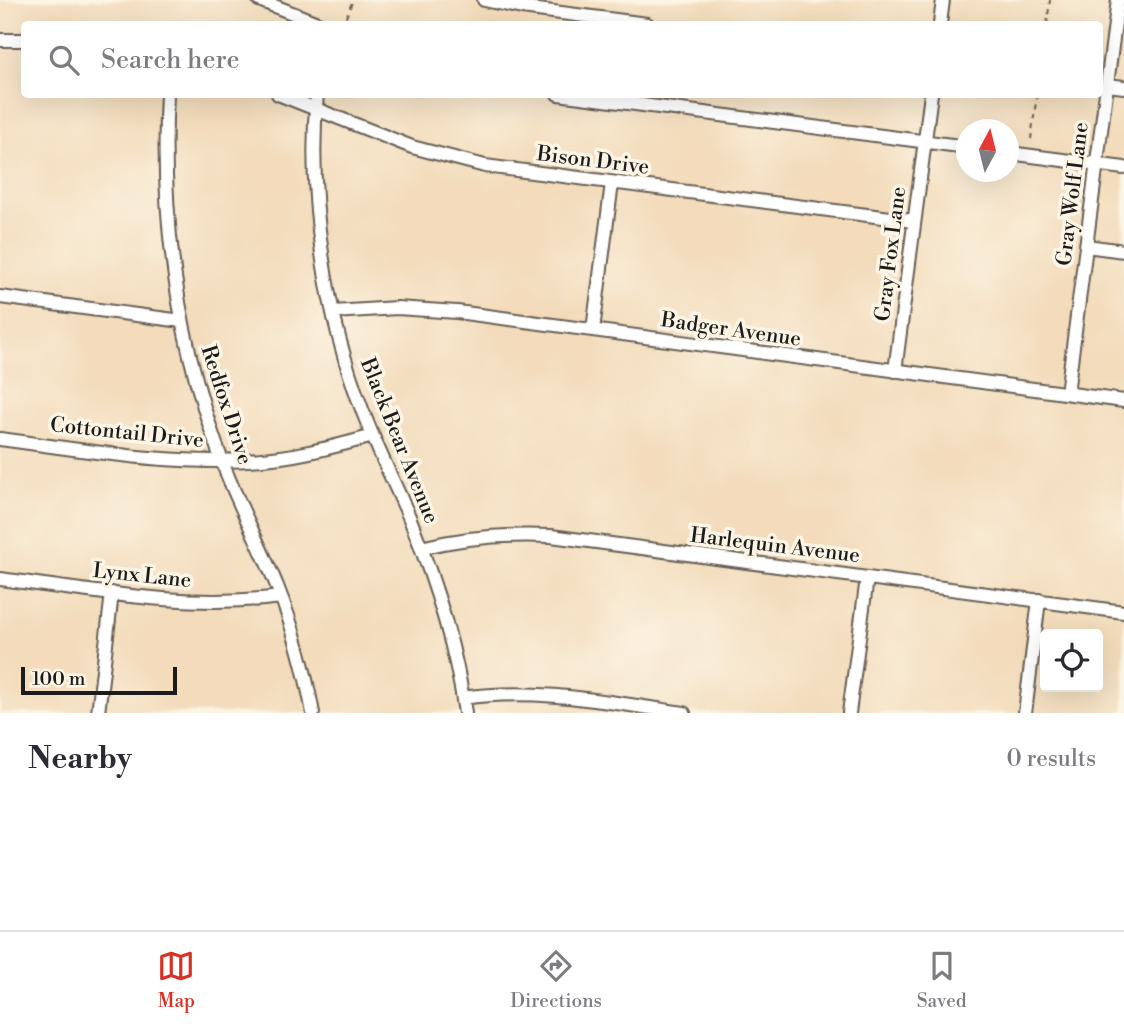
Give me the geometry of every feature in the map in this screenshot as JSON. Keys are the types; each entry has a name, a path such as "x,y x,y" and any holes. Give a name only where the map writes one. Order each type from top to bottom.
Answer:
{"street":[{"path":"259,0 312,21"},
{"path":"484,0 590,21"},
{"path":"940,21 943,0"},
{"name":"Gray Wolf Lane","path":"1067,393 1118,0"},
{"path":"0,40 21,40"},
{"path":"1107,85 1124,87"},
{"name":"Redfox Drive","path":"167,98 167,187 172,255 182,321 197,383 222,461 281,597 304,671 313,713"},
{"name":"Bison Drive","path":"287,98 401,143 458,160 511,170 914,221"},
{"name":"Black Bear Avenue","path":"317,98 315,148 318,212 333,312 350,376 421,548 451,643 465,713"},
{"path":"595,98 956,146"},
{"name":"Gray Fox Lane","path":"895,371 930,98"},
{"path":"1019,154 1124,168"},
{"path":"593,330 612,183"},
{"path":"1086,246 1124,251"},
{"path":"0,298 182,321"},
{"name":"Badger Avenue","path":"333,312 375,308 428,310 1124,401"},
{"name":"Cottontail Drive","path":"0,439 155,459 222,461 298,455 373,436"},
{"name":"Harlequin Avenue","path":"421,548 496,536 551,536 1124,612"},
{"path":"849,713 867,578"},
{"name":"Lynx Lane","path":"0,579 195,601 245,601 281,597"},
{"path":"98,713 112,593"},
{"path":"1025,713 1040,600"},
{"path":"463,698 531,693 684,713"}],"path":[{"path":"346,17 353,0"},
{"path":"1047,21 1050,0"},
{"path":"1031,139 1036,98"}]}
